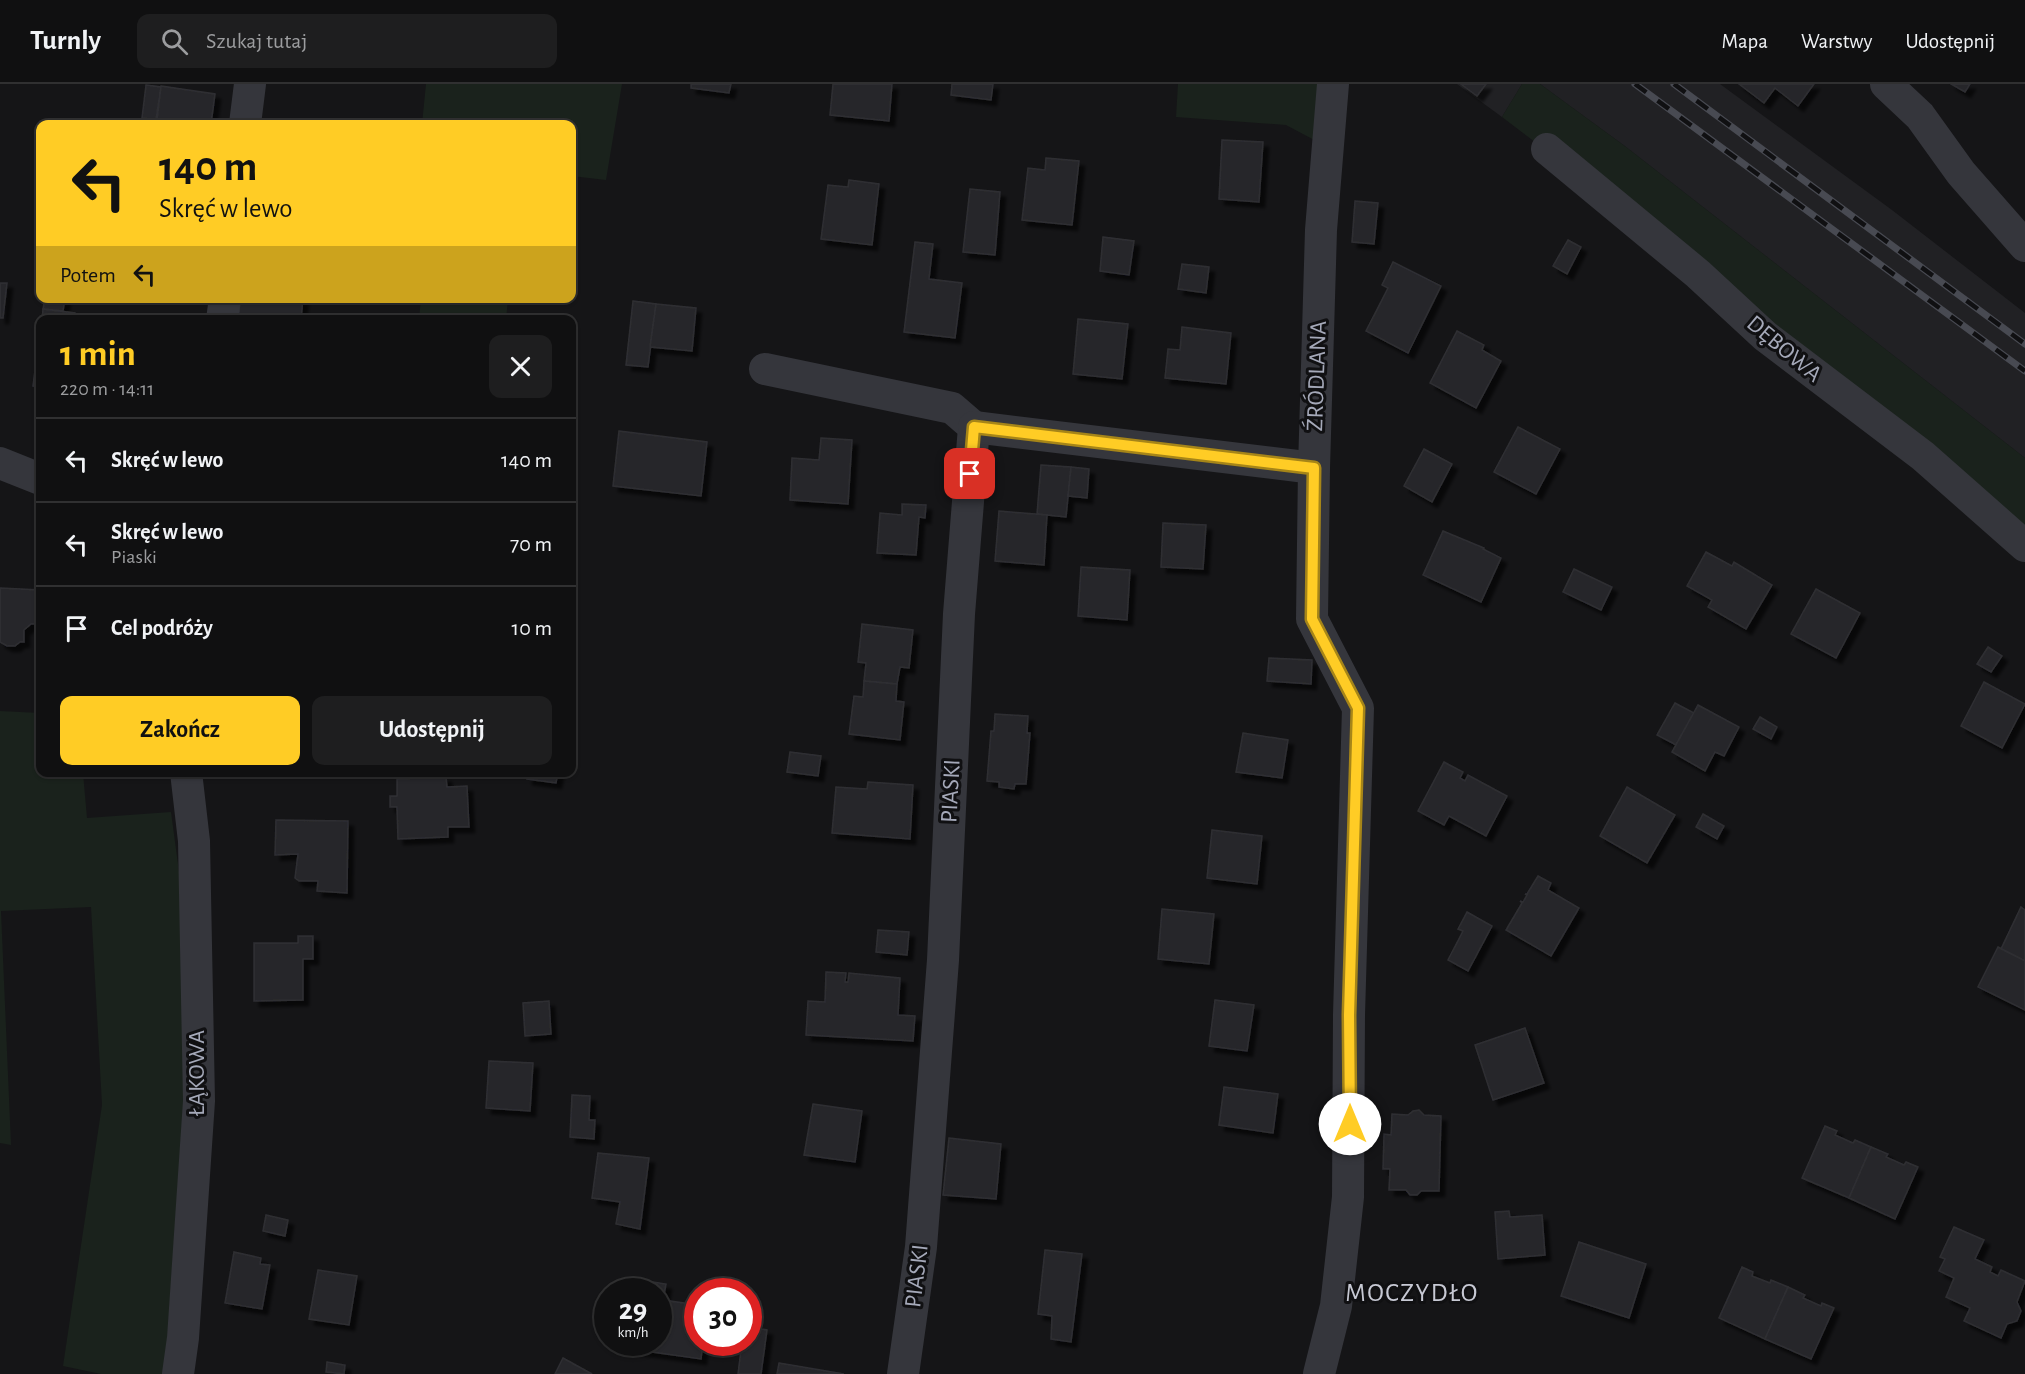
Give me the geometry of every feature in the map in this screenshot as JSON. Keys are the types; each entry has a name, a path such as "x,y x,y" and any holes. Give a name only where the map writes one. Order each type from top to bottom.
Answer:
{"street":[{"path":"246,120 250,84"},
{"name":"ŹRÓDLANA","path":"1319,1374 1336,1306 1348,1197 1349,1015 1358,708 1312,619 1321,230 1333,84"},
{"path":"1886,84 1920,116 1961,172 2025,246"},
{"name":"DĘBOWA","path":"1546,149 1698,274 1765,336 1923,456 2025,546"},
{"path":"765,369 952,408 974,427 1314,468"},
{"name":"PIASKI","path":"903,1374 921,1247 943,960 959,614 974,427"},
{"path":"0,463 36,477"},
{"name":"ŁĄKOWA","path":"178,1374 183,1338 199,1101 194,841 187,777"}],"shaded area":[{"path":"426,84 622,84 606,180 576,176 576,120 422,120"},
{"path":"1178,84 1325,84 1320,143 1286,125 1176,117"},
{"path":"1457,84 1522,84 1502,117"},
{"path":"1522,84 1540,84 1626,147 2025,458 2025,533 1589,183 1502,117"},
{"path":"1540,84 1720,84 1892,210 2025,313 2025,458 1626,147"},
{"path":"421,303 508,303 506,315 419,315"},
{"path":"0,711 36,713 36,777 83,777 87,818 171,812 186,924 184,1096 165,1374 101,1374 63,1366 102,1105 91,907 1,911 11,1145 0,1143"}],"building":[{"path":"691,84 731,84 729,93 691,88"},
{"path":"833,84 892,84 889,121 830,115"},
{"path":"952,84 993,84 991,100 951,95"},
{"path":"1461,84 1486,84 1477,96"},
{"path":"1739,84 1814,84 1798,106 1775,88 1764,103"},
{"path":"1951,84 1970,84 1965,92"},
{"path":"146,85 161,87 156,120 142,118"},
{"path":"161,86 215,94 212,120 157,120"},
{"path":"1222,140 1263,142 1259,202 1219,199"},
{"path":"1046,158 1079,161 1072,225 1022,220 1028,168 1045,170"},
{"path":"849,180 879,184 872,245 821,239 828,185 848,187"},
{"path":"970,189 1000,192 995,255 963,252"},
{"path":"1355,201 1378,203 1374,244 1352,242"},
{"path":"1103,237 1134,241 1129,275 1100,271"},
{"path":"1568,240 1581,247 1567,274 1553,266"},
{"path":"915,242 933,244 929,279 962,283 955,338 904,332"},
{"path":"1393,262 1441,286 1408,353 1366,331 1388,288 1382,285"},
{"path":"1182,264 1209,267 1206,293 1178,289"},
{"path":"0,283 7,283 3,318 0,318"},
{"path":"633,301 656,304 648,367 626,365"},
{"path":"44,303 64,303 63,311 43,309"},
{"path":"240,303 303,303 301,315 239,314"},
{"path":"656,304 696,308 692,351 650,347"},
{"path":"43,309 75,313 75,315 42,315"},
{"path":"1078,319 1128,324 1122,379 1073,374"},
{"path":"1182,327 1231,333 1226,384 1165,378 1168,349 1180,350"},
{"path":"1457,331 1484,345 1482,350 1501,361 1476,408 1430,383"},
{"path":"36,362 36,386 33,386"},
{"path":"1518,427 1560,449 1536,494 1494,472"},
{"path":"619,431 707,442 701,496 613,486"},
{"path":"821,438 852,440 848,504 790,500 792,458 819,460"},
{"path":"1424,449 1452,464 1432,502 1404,486"},
{"path":"1041,465 1071,467 1066,517 1037,514"},
{"path":"1071,467 1089,469 1087,498 1068,496"},
{"path":"902,504 926,505 925,518 919,517 916,555 877,553 880,513 902,515"},
{"path":"999,511 1047,515 1044,565 995,561"},
{"path":"1163,523 1206,525 1203,569 1161,567"},
{"path":"1443,531 1484,548 1501,558 1481,602 1423,575"},
{"path":"1706,552 1732,566 1734,562 1772,585 1746,629 1708,607 1712,600 1687,586"},
{"path":"1081,567 1130,570 1127,620 1078,616"},
{"path":"1574,569 1612,587 1601,610 1563,592"},
{"path":"0,588 36,590 36,624 31,624 24,630 24,642 15,646 7,646 0,642"},
{"path":"1816,589 1860,613 1836,658 1791,634"},
{"path":"862,624 913,630 909,668 900,667 897,684 864,681 866,663 858,662"},
{"path":"1988,647 2002,656 1991,672 1977,664"},
{"path":"1269,658 1312,660 1311,684 1267,681"},
{"path":"864,681 897,684 896,701 904,702 900,740 849,734 854,696 863,697"},
{"path":"1984,682 2025,704 2002,748 1961,726"},
{"path":"1675,703 1694,713 1676,745 1657,735"},
{"path":"1698,705 1739,727 1724,756 1715,752 1705,771 1672,752"},
{"path":"995,714 1028,716 1027,733 1030,733 1026,784 1015,784 1014,789 999,787 999,782 987,781 991,731 994,731"},
{"path":"1760,717 1777,727 1771,739 1753,729"},
{"path":"1243,733 1288,740 1282,778 1236,772"},
{"path":"790,752 821,756 818,776 787,772"},
{"path":"1444,762 1463,772 1460,778 1465,781 1468,775 1507,796 1486,836 1449,816 1444,825 1418,811"},
{"path":"446,777 447,787 467,786 469,827 448,827 448,837 398,839 397,807 390,807 390,796 397,796 397,779"},
{"path":"527,777 557,777 556,783 527,779"},
{"path":"868,782 913,785 910,839 832,833 836,787 867,789"},
{"path":"1627,787 1675,815 1647,863 1600,836"},
{"path":"1703,814 1724,826 1717,839 1696,827"},
{"path":"276,820 348,821 347,893 317,891 318,881 299,881 295,878 298,854 275,855"},
{"path":"1212,830 1262,836 1257,884 1207,878"},
{"path":"1538,876 1551,883 1548,890 1579,908 1551,956 1506,930 1522,903 1520,901 1523,902 1527,895 1525,894"},
{"path":"2021,907 2025,910 2025,961 2001,949"},
{"path":"1162,909 1214,914 1209,964 1158,959"},
{"path":"1467,912 1492,926 1468,971 1448,960 1463,931 1458,929"},
{"path":"878,930 909,932 907,955 876,952"},
{"path":"298,936 313,936 313,959 303,959 303,1000 254,1001 254,943 298,943"},
{"path":"1998,947 2025,961 2025,1010 1978,987"},
{"path":"826,972 846,973 845,982 848,982 849,973 900,978 898,1015 915,1016 913,1041 806,1035 808,1001 825,1002"},
{"path":"1215,1000 1254,1005 1247,1051 1209,1046"},
{"path":"549,1001 551,1034 525,1036 523,1003"},
{"path":"1525,1028 1544,1083 1493,1100 1475,1045"},
{"path":"489,1061 533,1063 530,1111 486,1108"},
{"path":"1224,1087 1278,1094 1273,1133 1219,1125"},
{"path":"572,1095 590,1096 589,1120 595,1120 594,1139 570,1137"},
{"path":"813,1104 862,1111 855,1162 804,1155"},
{"path":"1419,1110 1424,1115 1441,1116 1439,1191 1421,1191 1417,1195 1410,1195 1406,1190 1389,1190 1390,1169 1383,1169 1384,1134 1391,1135 1392,1114 1408,1115"},
{"path":"1825,1126 1837,1131 1835,1135 1853,1143 1855,1140 1871,1147 1849,1198 1802,1178"},
{"path":"949,1138 1001,1144 996,1199 943,1195"},
{"path":"1871,1147 1888,1154 1886,1157 1904,1165 1906,1162 1918,1167 1895,1219 1849,1198"},
{"path":"598,1153 649,1158 640,1229 616,1224 620,1202 592,1198"},
{"path":"1509,1211 1510,1217 1542,1215 1545,1255 1498,1259 1495,1212"},
{"path":"266,1215 288,1220 285,1236 263,1231"},
{"path":"1954,1227 1984,1240 1975,1259 1992,1267 1990,1272 1998,1276 2001,1270 2025,1281 2017,1302 2021,1311 2017,1321 2007,1324 2001,1338 1964,1321 1970,1308 1946,1297 1954,1278 1939,1271 1945,1259 1940,1257"},
{"path":"1579,1242 1646,1264 1629,1318 1561,1296"},
{"path":"1045,1250 1082,1254 1071,1342 1051,1339 1052,1316 1038,1314"},
{"path":"234,1252 261,1258 260,1264 270,1265 262,1309 225,1303"},
{"path":"1742,1267 1753,1272 1752,1276 1788,1287 1765,1339 1719,1318"},
{"path":"318,1270 357,1276 349,1325 309,1319"},
{"path":"1788,1287 1805,1295 1803,1298 1821,1306 1822,1303 1834,1308 1811,1359 1765,1339"},
{"path":"672,1301 684,1303 684,1356 701,1356 701,1359 672,1355"},
{"path":"762,1329 767,1330 761,1374 738,1374 740,1356 762,1356"},
{"path":"563,1358 592,1374 555,1374"},
{"path":"327,1362 345,1365 344,1374 326,1372"},
{"path":"779,1363 844,1374 777,1374"}],"railway":[{"path":"1635,84 2025,371"},
{"path":"1674,84 2025,344"}],"district":[{"name":"MOCZYDŁO","path":"1412,1293"}],"route":[{"path":"970,474 974,427 1314,468 1312,619 1358,708 1349,1015 1350,1124"}]}
